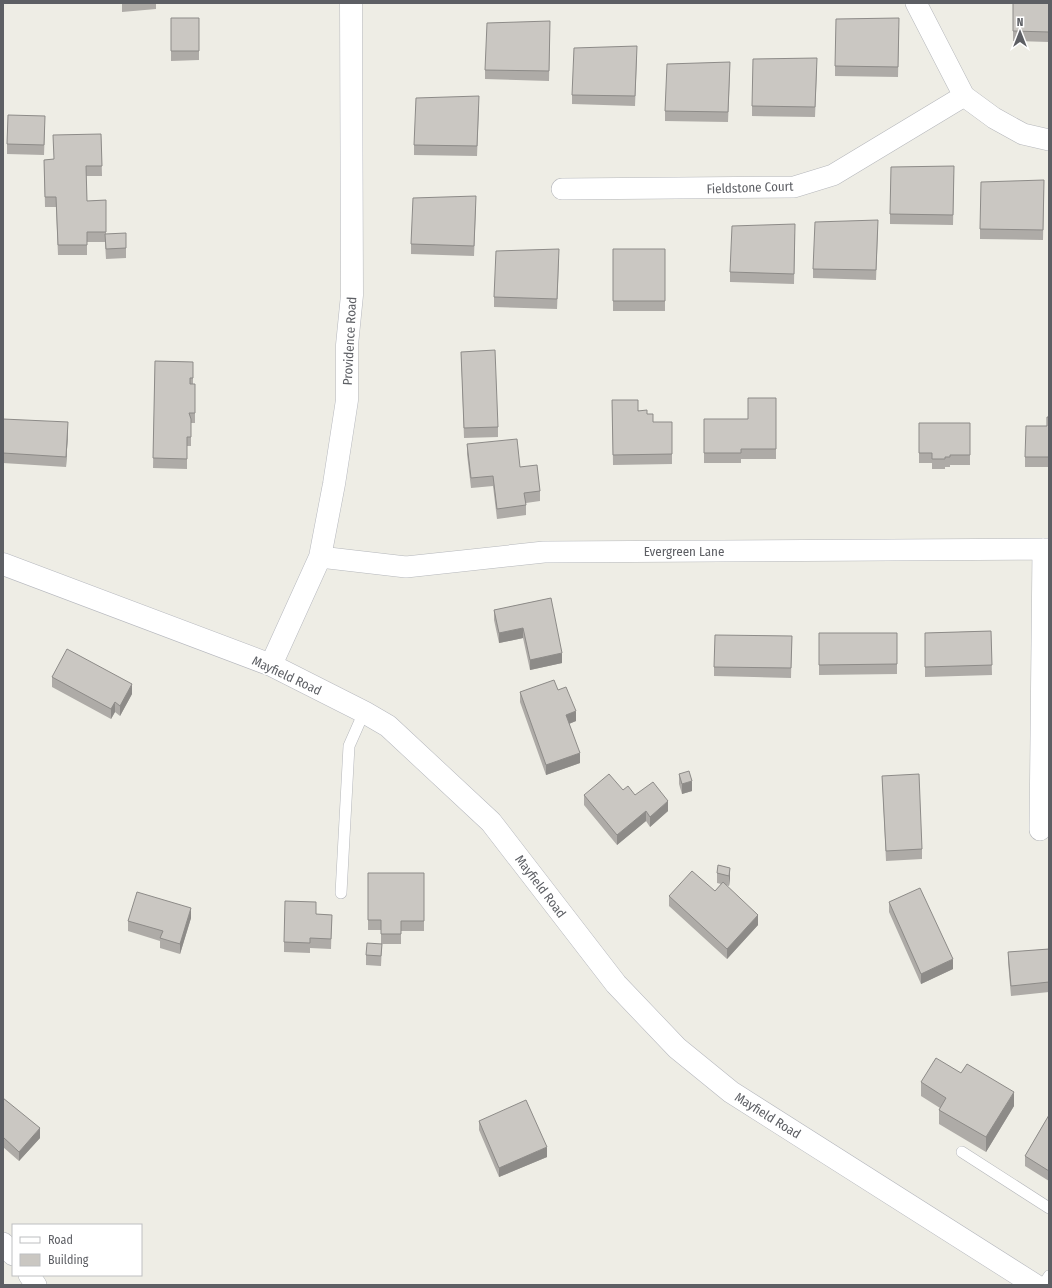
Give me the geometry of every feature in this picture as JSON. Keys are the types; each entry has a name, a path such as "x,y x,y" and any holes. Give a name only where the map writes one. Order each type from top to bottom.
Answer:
{"street":[{"name":"Providence Road","path":"271,665 320,557 334,484 347,400 347,345 352,294 350,3"},
{"path":"916,3 964,96 994,118 1023,134 1049,140"},
{"name":"Fieldstone Court","path":"562,189 794,187 833,175 964,96"},
{"name":"Evergreen Lane","path":"320,557 406,567 544,552 1046,549"},
{"path":"1040,830 1046,549"},
{"name":"Mayfield Road","path":"3,564 271,665 364,712 388,726 491,822 616,984 677,1048 731,1092 1035,1285"},
{"path":"3,1243 12,1254"},
{"path":"30,1276 36,1285"}],"lane":[{"path":"341,893 349,746 364,712"},
{"path":"962,1152 1049,1208"},
{"path":"1043,1285 1049,1276"}],"building":[{"path":"1013,3 1049,3 1049,32 1013,31"},
{"path":"171,18 199,18 199,51 171,51"},
{"path":"899,18 898,67 835,66 836,19"},
{"path":"550,21 549,71 485,70 487,23"},
{"path":"637,46 635,96 572,95 574,48"},
{"path":"817,58 815,107 752,106 753,59"},
{"path":"730,62 728,112 665,111 667,64"},
{"path":"479,96 477,146 414,145 416,98"},
{"path":"8,115 45,116 44,145 7,144"},
{"path":"101,134 102,166 86,166 87,201 106,200 106,232 87,232 87,245 58,245 56,197 45,197 44,160 54,159 53,135"},
{"path":"954,166 953,215 890,214 891,167"},
{"path":"1044,180 1043,230 980,229 981,182"},
{"path":"476,196 474,246 411,244 413,198"},
{"path":"878,220 876,270 813,269 815,222"},
{"path":"795,224 794,274 730,272 732,226"},
{"path":"126,233 126,248 106,249 105,234"},
{"path":"559,249 557,299 494,297 496,251"},
{"path":"613,249 665,249 665,301 613,301"},
{"path":"495,350 498,427 464,428 461,352"},
{"path":"155,361 193,362 193,378 190,378 190,384 195,384 195,413 189,413 191,419 191,437 187,437 187,459 153,458"},
{"path":"748,398 776,398 776,449 741,449 741,453 704,453 704,419 748,419"},
{"path":"612,400 638,400 638,411 647,410 647,414 653,414 653,422 672,422 672,454 613,455"},
{"path":"1047,417 1049,417 1049,457 1025,457 1026,426 1047,426"},
{"path":"3,419 68,422 66,457 3,453"},
{"path":"919,423 970,423 970,455 950,455 950,457 945,457 945,459 932,459 932,453 919,453"},
{"path":"517,439 520,467 537,465 540,491 524,493 526,505 497,509 493,476 471,478 467,444"},
{"path":"551,598 562,653 530,660 523,628 499,633 494,610"},
{"path":"991,631 992,665 925,667 925,633"},
{"path":"819,633 897,633 897,664 819,665"},
{"path":"715,635 792,636 791,668 714,667"},
{"path":"67,649 132,684 120,706 115,702 111,709 52,677"},
{"path":"554,680 558,690 566,687 576,711 566,715 580,753 546,765 520,692"},
{"path":"689,771 692,781 682,784 679,774"},
{"path":"609,774 623,790 628,786 635,795 653,782 668,801 650,817 646,811 617,835 584,795"},
{"path":"919,774 922,849 886,851 882,776"},
{"path":"718,865 730,868 729,876 717,873"},
{"path":"692,871 715,891 723,882 758,915 727,949 669,896"},
{"path":"368,873 424,873 424,921 401,921 401,934 381,934 381,920 368,920"},
{"path":"920,888 953,959 921,974 889,902"},
{"path":"137,892 191,908 180,944 160,938 163,931 128,921"},
{"path":"285,901 316,902 316,914 332,915 331,939 310,938 310,943 284,942"},
{"path":"367,943 382,944 381,956 366,955"},
{"path":"1049,949 1049,982 1011,986 1008,952"},
{"path":"936,1058 961,1073 967,1064 1014,1092 986,1137 939,1110 946,1098 921,1082"},
{"path":"3,1098 40,1128 19,1152 3,1137"},
{"path":"526,1100 547,1147 499,1168 479,1121"},
{"path":"1049,1115 1049,1171 1025,1156"}]}
